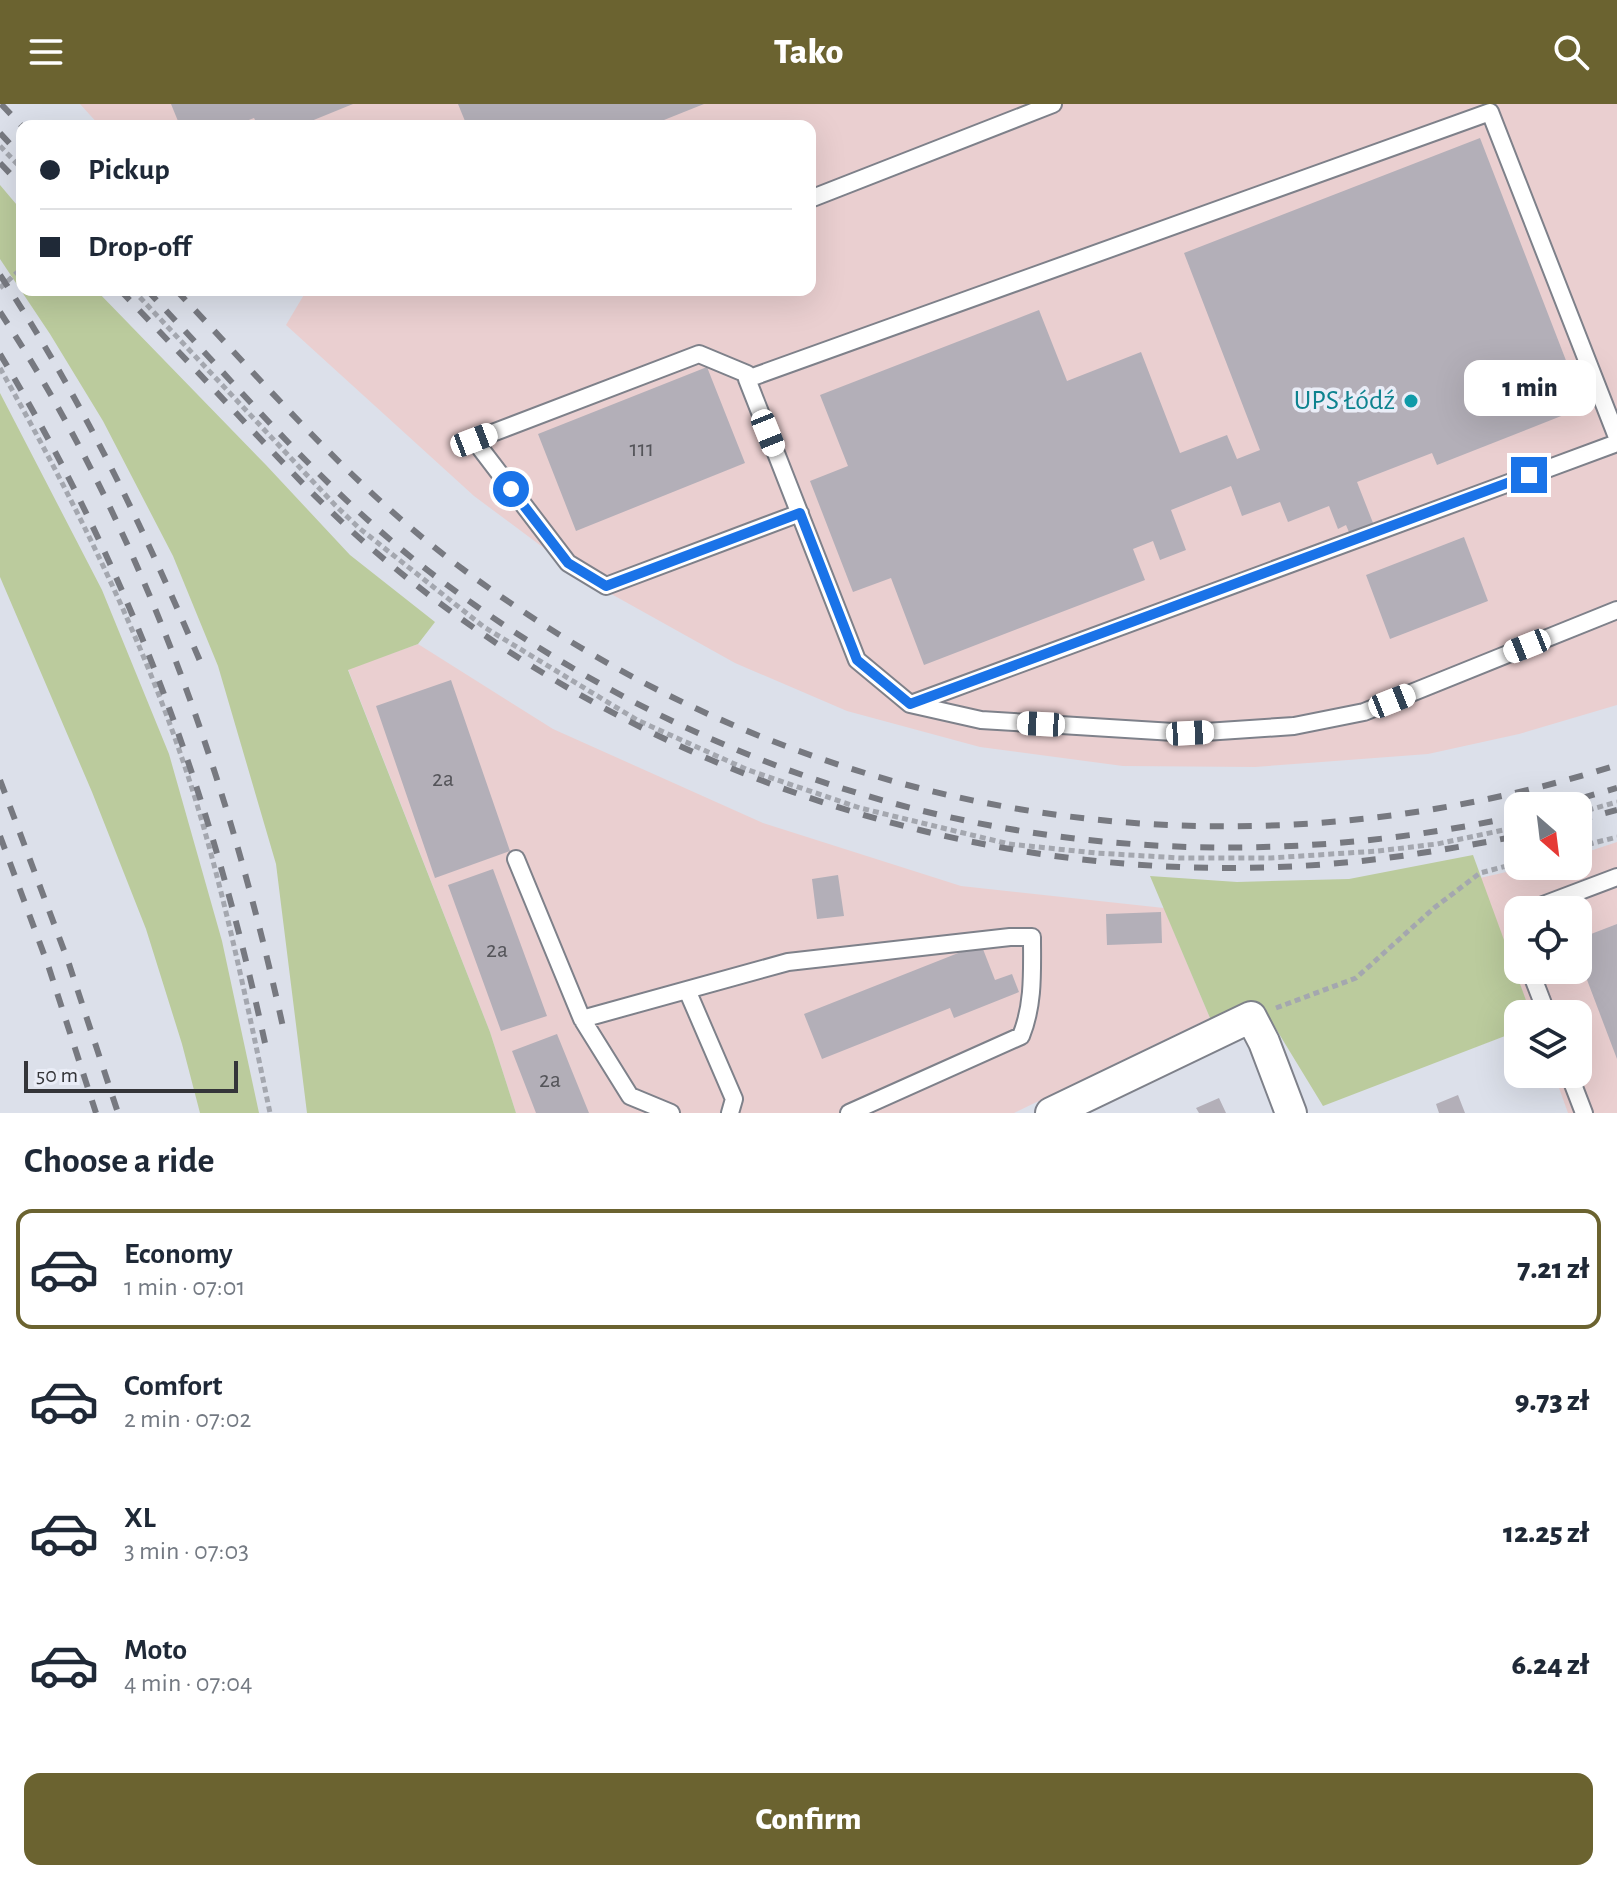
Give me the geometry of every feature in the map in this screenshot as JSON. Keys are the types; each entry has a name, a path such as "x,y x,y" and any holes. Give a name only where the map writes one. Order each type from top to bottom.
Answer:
{"street":[{"path":"1051,1113 1251,1017 1291,1113"}],"lane":[{"path":"816,197 1053,104"},
{"path":"747,379 1490,112 1617,440 910,704"},
{"path":"800,513 606,586 568,563 474,440 699,354 747,374 857,660 910,704 981,720 1175,732 1294,726 1364,712 1617,610"},
{"path":"516,859 582,1019 630,1096 671,1113"},
{"path":"1567,896 1617,877"},
{"path":"582,1019 788,962 1032,937 1032,989 1028,1018 1021,1036 849,1113"},
{"path":"687,990 734,1099 730,1113"},
{"path":"1574,1088 1584,1113"}],"path":[{"path":"0,146 16,163"},
{"path":"0,288 16,273"},
{"path":"139,296 335,505 424,581 510,644 637,720 748,770 834,801 916,823 1009,844 1096,853 1239,859 1338,855 1437,844 1504,830"},
{"path":"0,368 52,460 84,525 117,594 158,695 198,810 232,937 270,1113"},
{"path":"1592,809 1617,802"},
{"path":"1592,843 1617,837"},
{"path":"1251,1017 1356,978 1434,908 1480,873 1504,867"}],"shaded area":[{"path":"80,104 1617,104 1617,705 1519,734 1428,754 1255,767 1123,766 980,747 847,711 735,663 588,581 474,496 286,325 303,296 816,296 816,120 95,120"},
{"path":"418,644 553,729 763,823 961,886 1164,908 1210,1018 1014,1113 516,1113 490,1032 348,669"},
{"path":"1617,842 1617,1113 1568,1113 1559,1088 1592,1088 1592,1000 1526,1000 1520,984 1592,984 1592,896 1504,896 1504,942 1480,878 1504,872 1504,880 1592,880 1592,850"}],"green space":[{"path":"0,185 16,204 16,283 0,259"},
{"path":"25,296 102,296 350,555 435,622 418,644 348,670 490,1032 516,1113 307,1113 276,864 218,666 173,556 103,421"},
{"path":"0,393 102,590 169,754 222,941 259,1113 200,1113 146,929 92,792 0,577"},
{"path":"1473,855 1504,940 1504,984 1520,984 1526,1000 1504,1000 1504,1036 1323,1106 1270,1019 1252,1010 1210,1018 1150,876 1237,882 1349,879"}],"building":[{"path":"171,104 353,104 314,120 178,120"},
{"path":"458,104 704,104 664,120 465,120"},
{"name":"UPS Łódź","path":"1480,138 1584,407 1437,465 1432,453 1357,482 1375,528 1351,537 1346,525 1338,529 1329,506 1288,522 1280,502 1242,516 1231,486 1171,510 1186,550 1160,560 1153,541 1133,549 1145,580 924,665 891,578 853,592 810,481 848,466 820,395 1039,310 1067,381 1141,352 1180,453 1227,435 1237,459 1260,450 1184,253"},
{"path":"707,367 745,463 576,531 538,434"},
{"path":"1464,537 1488,601 1390,639 1366,575"},
{"path":"451,680 510,851 435,878 376,706"},
{"path":"493,869 547,1016 501,1031 448,885"},
{"path":"838,875 844,916 817,919 812,879"},
{"path":"1161,912 1162,943 1107,945 1106,914"},
{"path":"1617,924 1617,1059 1589,984 1592,984 1592,934"},
{"path":"981,944 995,980 1012,974 1019,992 954,1018 950,1008 822,1059 804,1014"},
{"path":"557,1034 589,1113 536,1113 512,1051"},
{"path":"1458,1095 1465,1113 1439,1113 1436,1104"},
{"path":"1219,1098 1226,1113 1199,1113 1196,1108"}],"railway":[{"path":"1,104 16,120"},
{"path":"0,133 16,150"},
{"path":"0,163 16,180"},
{"path":"0,275 84,415 156,561 200,661"},
{"path":"126,296 279,458 364,542 467,623 577,693 693,752 814,799 940,835 1068,858 1198,868 1329,864 1424,853 1504,839"},
{"path":"153,296 321,475 395,544 435,576 556,658 683,726 814,779 950,817 1088,840 1230,848 1373,840 1504,818"},
{"path":"182,296 341,463 448,558 579,647 716,718 860,771 1007,807 1158,824 1310,824 1464,804 1617,765"},
{"path":"0,312 51,394 96,480 137,567 174,657 236,840 283,1027"},
{"path":"0,354 47,436 89,519 161,687 219,861 265,1043"},
{"path":"0,780 68,961 118,1113"},
{"path":"1592,795 1617,788"},
{"path":"1592,816 1617,810"},
{"path":"0,836 48,965 96,1113"}],"place":[{"name":"UPS Łódź","path":"1411,401"}],"route":[{"path":"511,489 568,563 606,586 800,513 857,660 910,704 1529,475"}]}
